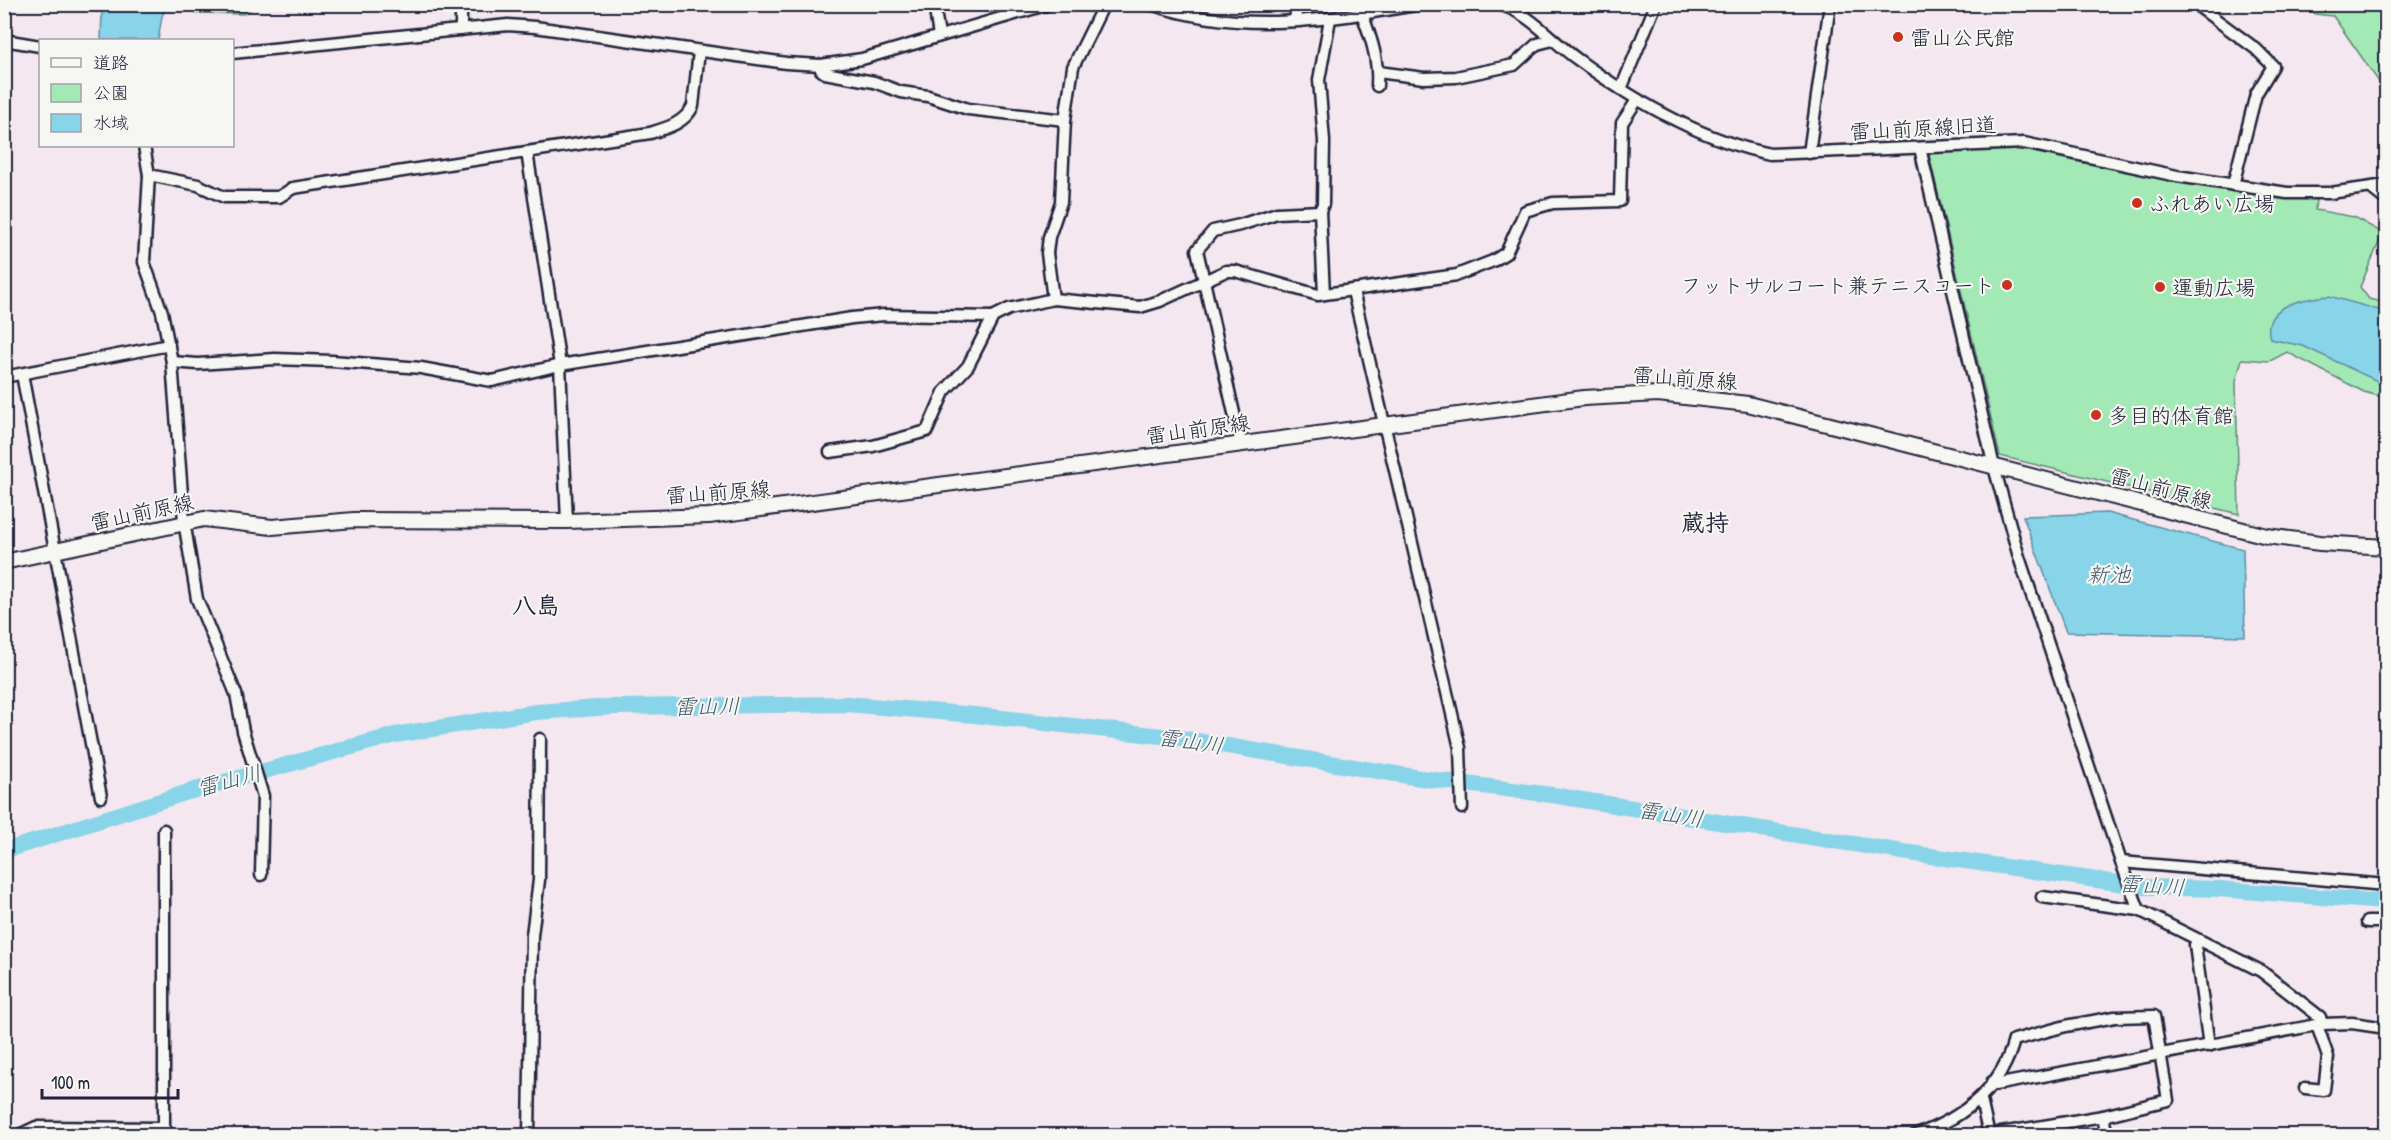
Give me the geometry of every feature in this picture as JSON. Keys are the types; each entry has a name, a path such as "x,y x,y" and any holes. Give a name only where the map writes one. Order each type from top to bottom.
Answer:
{"main road":[{"name":"雷山前原線","path":"4,562 143,534 184,522 204,519 272,527 354,519 567,521 709,516 1584,398 1658,394 1748,404 2267,536 2320,543 2386,547"}],"street":[{"path":"461,4 462,30"},
{"path":"934,4 939,36"},
{"path":"234,53 508,25 796,65 821,65 872,57 1050,4"},
{"path":"1053,299 1047,253 1049,237 1061,202 1065,120 1073,67 1104,4"},
{"path":"1149,4 1180,15 1247,24 1330,19 1423,4"},
{"path":"1295,20 1296,4"},
{"path":"1621,89 1656,4"},
{"path":"1809,153 1830,4"},
{"path":"2195,4 2256,49 2273,66 2256,94 2233,185"},
{"name":"雷山前原線旧道","path":"1505,5 1636,100 1746,149 1770,154 2024,143 2176,176 2300,194 2386,185"},
{"path":"1362,14 1371,36 1378,72 1377,86"},
{"path":"1324,294 1320,211 1323,204 1324,141 1319,80 1330,19"},
{"path":"4,40 39,46"},
{"path":"1378,72 1424,78 1456,76 1514,65 1537,44 1553,40"},
{"path":"149,175 198,184 224,198 279,197 293,188 650,133 674,124 689,114 693,106 699,51"},
{"path":"821,65 820,70 825,73 874,82 901,92 928,96 968,109 1065,120"},
{"path":"172,362 198,364 275,359 332,361 421,368 492,381 560,365 863,317 884,315 993,317 1009,309 1053,299 1140,307 1160,302 1226,271 1235,271 1284,287 1324,294 1457,275 1493,261 1506,253 1525,211 1553,203 1620,201 1622,123 1636,100"},
{"path":"144,147 149,175 144,262 162,312 172,362 184,522 197,600 236,694 249,751 263,796 261,875"},
{"path":"1920,148 1994,467 2019,556 2122,865 2139,906"},
{"path":"526,152 560,365 567,521"},
{"path":"2371,188 2386,200"},
{"path":"1241,444 1197,250 1213,231 1277,213 1320,211"},
{"path":"1353,291 1462,762 1462,808"},
{"path":"830,452 873,446 927,431 944,392 968,366 993,317"},
{"path":"4,377 169,345"},
{"path":"22,374 101,797"},
{"path":"529,1136 532,935 539,880 540,739"},
{"path":"17,1136 36,1127 167,1132 164,830"},
{"path":"2122,865 2386,885"},
{"path":"2042,897 2139,906 2198,940 2261,971 2320,1017 2319,1024 2328,1057 2324,1090 2305,1088"},
{"path":"2367,922 2386,922"},
{"path":"2198,940 2195,945 2209,1046"},
{"path":"1914,1136 1950,1121 1980,1100 2007,1062 2014,1040 2066,1026 2115,1017 2154,1016 2168,1100 2103,1116 1989,1135 1980,1100"},
{"path":"1992,1082 1995,1085 2162,1056 2319,1024 2352,1023 2386,1028"},
{"path":"2103,1116 2108,1136"},
{"path":"1756,1136 1797,1136"}],"green space":[{"path":"192,5 257,5 244,14 196,13"},
{"path":"2310,5 2386,5 2386,92 2333,16 2315,14"},
{"path":"2025,146 2316,198 2315,210 2354,217 2383,233 2360,287 2369,299 2386,303 2386,398 2364,392 2287,352 2270,361 2242,359 2236,381 2239,514 2000,456 1928,150"}],"water":[{"path":"83,5 168,5 162,16 158,39 101,39 102,12 90,11"},
{"path":"2329,296 2386,312 2386,378 2379,382 2303,346 2270,339 2269,327 2278,311 2298,302"},
{"name":"新池","path":"2107,513 2243,549 2245,636 2066,632 2023,516"}],"waterway":[{"name":"雷山川","path":"4,851 188,792 395,735 536,712 614,707 847,704 975,715 1179,738 1420,778 1552,795 1903,852 2145,887 2219,889 2386,902"}],"place":[{"name":"雷山公民館","path":"1898,37"},
{"name":"ふれあい広場","path":"2137,203"},
{"name":"フットサルコート兼テニスコート","path":"2007,285"},
{"name":"運動広場","path":"2160,287"},
{"name":"多目的体育館","path":"2096,415"}],"district":[{"name":"蔵持","path":"1705,522"},
{"name":"八島","path":"536,605"}]}
